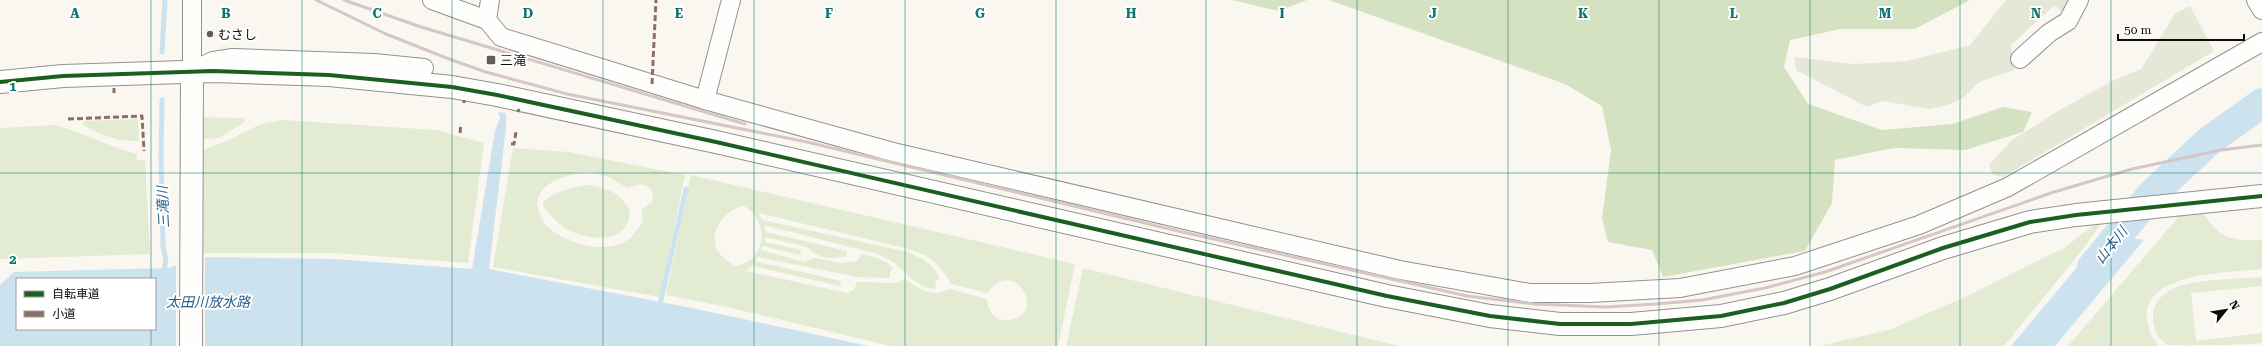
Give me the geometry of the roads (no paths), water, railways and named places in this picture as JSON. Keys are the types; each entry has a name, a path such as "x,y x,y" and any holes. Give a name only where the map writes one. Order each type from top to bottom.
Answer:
{"street":[{"path":"191,346 192,0"},
{"path":"432,0 487,20 501,37 705,100 893,152 1400,270 1530,292 1590,293 1680,288 1795,266 1919,225 2008,187 2262,42"},
{"path":"487,20 490,0"},
{"path":"705,100 731,0"},
{"path":"2020,59 2049,33 2068,21 2079,0"},
{"path":"2256,0 2262,10"},
{"path":"192,80 213,61 233,58 359,62 424,68"},
{"path":"0,82 63,76 192,80 330,74 408,82 498,95 967,198 1387,296 1490,316 1560,324 1631,324 1721,316 1784,303 1830,289 1943,248 2030,222 2076,215 2262,196"}],"water":[{"name":"太田川放水路","path":"498,112 506,113 506,128 489,269 692,308 869,346 0,346 0,285 14,272 169,268 199,257 335,259 472,269 495,131 500,118"},
{"path":"2104,235 2144,240 2055,346 2011,346"}],"waterway":[{"name":"三滝川","path":"162,52 165,0"},
{"name":"三滝川","path":"162,100 161,157 163,246 166,260 163,275"},
{"name":"山本川","path":"2092,267 2151,195 2209,141 2262,103"},
{"path":"659,309 686,189"}],"railway":[{"path":"316,0 386,34 449,59 486,72 567,94 807,142 1178,231 1467,296 1534,304 1606,307 1656,304 1702,300 1765,288 1825,272 2054,192 2132,169 2221,150 2262,145"},
{"path":"344,0 421,27 745,124"}],"place":[{"name":"むさし","path":"210,34"},
{"name":"三滝","path":"491,60"}]}
